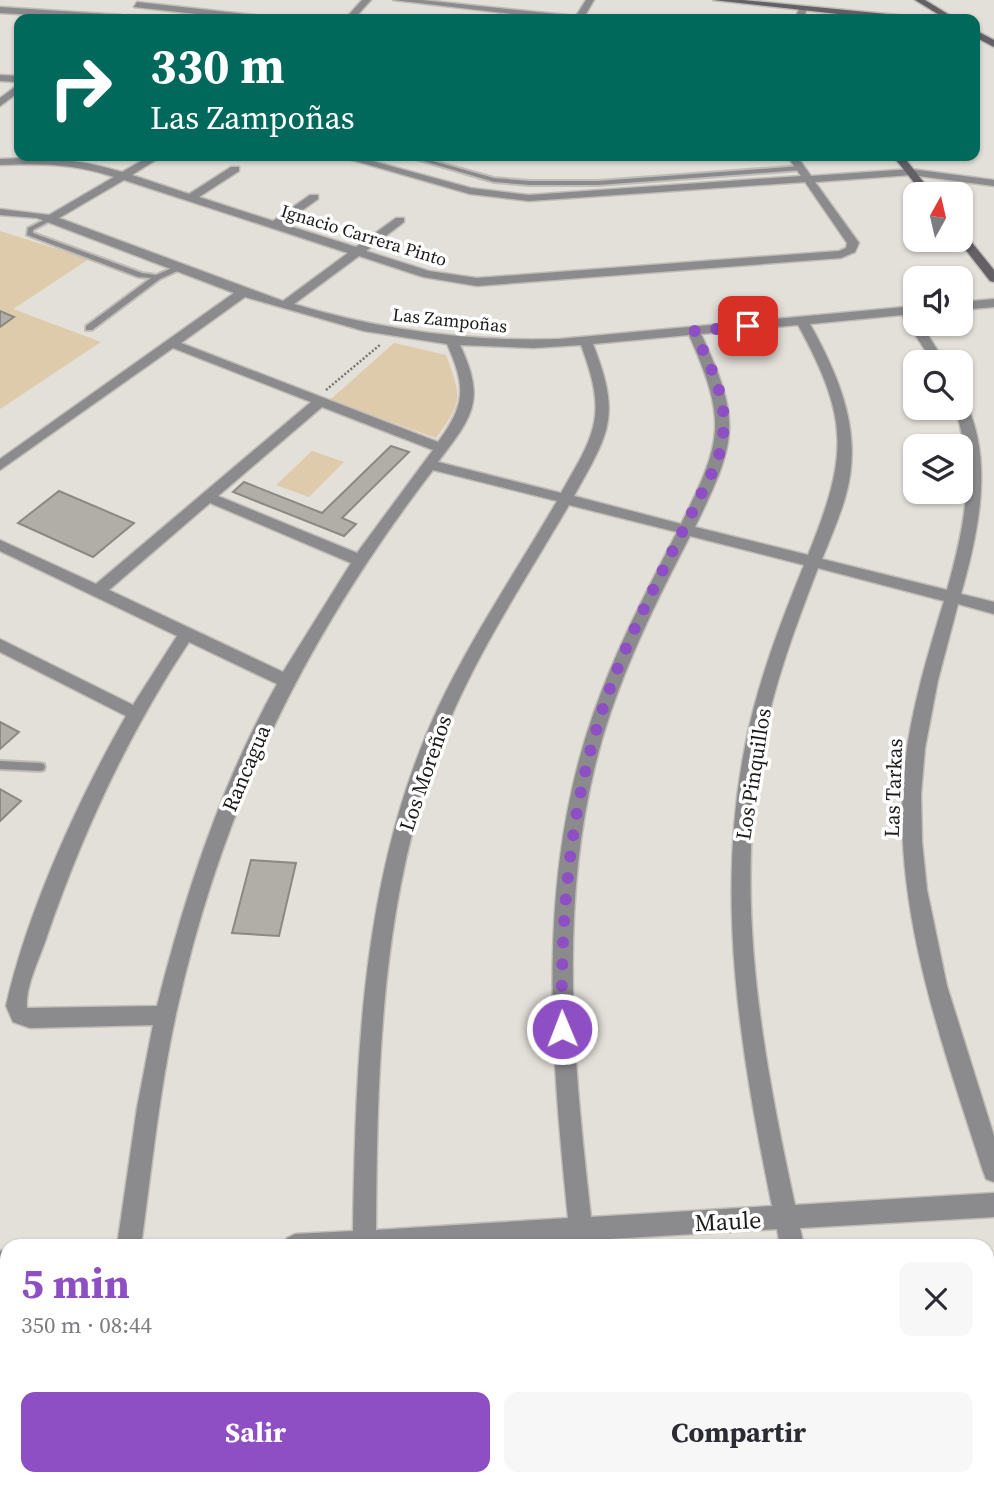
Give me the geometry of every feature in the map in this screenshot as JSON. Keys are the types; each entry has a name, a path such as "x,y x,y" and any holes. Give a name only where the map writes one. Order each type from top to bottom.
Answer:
{"street":[{"path":"354,14 367,0"},
{"path":"397,0 530,14"},
{"path":"717,0 769,3 850,14"},
{"path":"919,0 943,14"},
{"path":"127,14 141,3 224,14"},
{"path":"801,14 803,9"},
{"path":"0,10 65,14"},
{"path":"15,14 19,11"},
{"path":"9,19 14,15"},
{"name":"Ignacio Carrera Pinto","path":"74,161 438,277 477,282 827,255 851,250 853,243 809,180"},
{"path":"50,219 148,161"},
{"path":"361,161 470,191 514,197 551,198 911,172 994,183"},
{"path":"796,161 809,180"},
{"path":"902,161 919,182"},
{"path":"190,198 235,169"},
{"path":"274,225 314,197"},
{"name":"Las Zampoñas","path":"0,212 31,213 50,219 333,320 394,333 452,341 506,344 585,340 903,312"},
{"path":"285,305 400,220"},
{"path":"973,251 994,278"},
{"path":"0,466 245,290"},
{"path":"973,305 994,303"},
{"name":"Los Pinquillos","path":"791,1239 759,1084 749,1018 743,957 741,839 748,777 763,704 843,481 846,432 834,380 802,321"},
{"path":"581,1238 563,1050 561,982 563,919 572,838 589,754 617,671 716,464 725,424 718,384 694,331"},
{"name":"Los Moreños","path":"365,1239 369,1031 383,922 396,864 426,760 444,714 483,637 599,437 605,414 601,382 585,340"},
{"name":"Rancagua","path":"130,1239 148,1108 166,1015 187,932 217,836 251,752 286,681 359,560 464,413 469,398 467,375 452,341"},
{"path":"171,343 440,448"},
{"path":"98,591 317,400"},
{"name":"Las Tarkas","path":"965,420 973,448 976,485 973,519 916,734 912,827 919,893 938,987 994,1171"},
{"path":"428,464 994,608"},
{"path":"208,496 359,560"},
{"path":"0,545 286,681"},
{"path":"166,1015 30,1019 17,1011 18,997 53,892 93,798 134,713 187,634"},
{"path":"0,645 134,713"},
{"name":"Maule","path":"545,1239 581,1238 786,1217 994,1205"}],"lane":[{"path":"427,161 494,180 530,183 598,183 801,168"},
{"path":"50,219 30,229 29,234 141,275 157,277"},
{"path":"89,328 157,277 182,267"},
{"path":"0,765 40,767"}],"path":[{"path":"317,400 394,333"}],"shaded area":[{"path":"0,231 89,259 13,309 101,342 0,409"},
{"path":"394,343 446,355 455,380 457,398 451,415 436,438 330,400"},
{"path":"312,451 344,462 309,497 276,485"}],"building":[{"path":"0,311 14,317 0,327"},
{"path":"391,446 409,452 342,518 356,524 344,536 233,492 244,482 322,513"},
{"path":"59,491 134,523 93,557 18,523"},
{"path":"0,722 19,732 0,749"},
{"path":"0,789 21,801 0,821"},
{"path":"251,860 296,863 279,936 232,933"}],"route":[{"path":"562,1029 563,919 567,877 578,800 589,754 632,635 716,464 723,437 725,424 722,397 694,331 748,326"}]}
